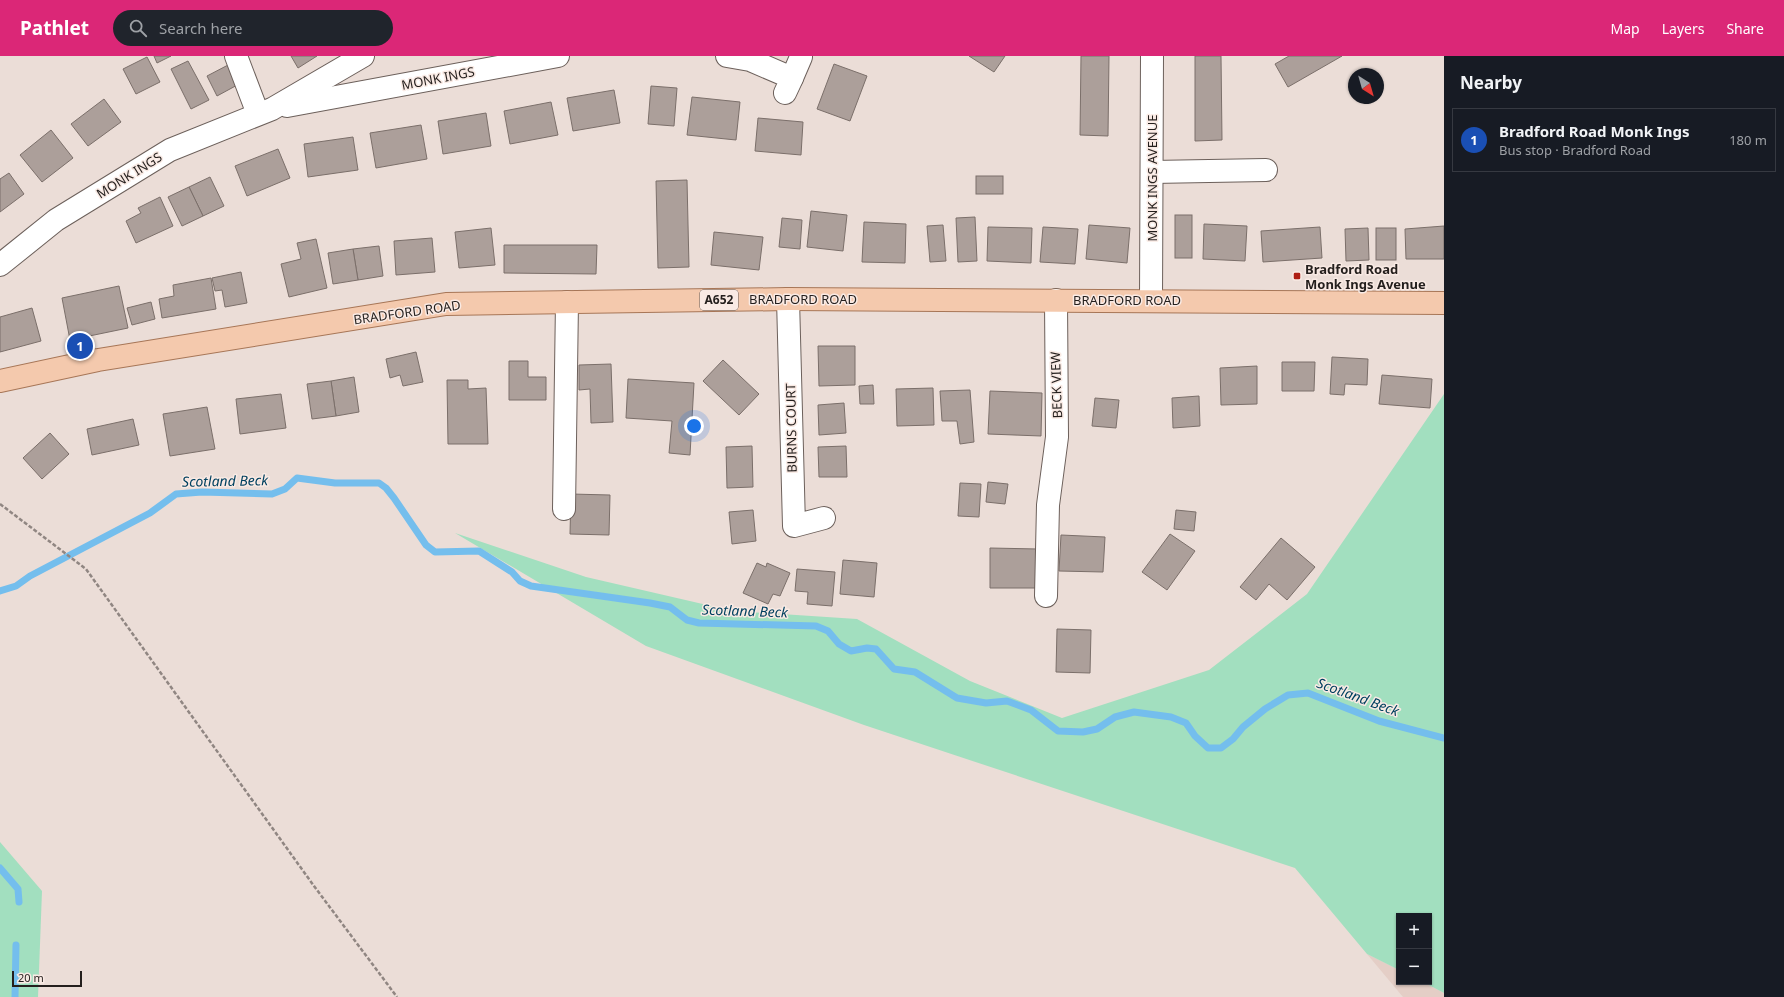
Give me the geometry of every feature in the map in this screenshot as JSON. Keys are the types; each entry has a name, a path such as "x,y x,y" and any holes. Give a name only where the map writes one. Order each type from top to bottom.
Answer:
{"main road":[{"name":"BRADFORD ROAD","path":"0,381 98,360 446,304 788,299 1151,300 1444,303"}],"street":[{"path":"236,56 265,111"},
{"name":"MONK INGS","path":"0,265 56,220 170,150 265,111 363,56"},
{"name":"MONK INGS","path":"265,111 558,56"},
{"path":"727,56 750,60 789,85 801,57"},
{"name":"MONK INGS AVENUE","path":"1151,300 1152,56"},
{"path":"1152,172 1266,170"},
{"name":"BURNS COURT","path":"788,299 794,526 824,518"},
{"name":"BECK VIEW","path":"1046,596 1048,520 1058,417 1055,348 1056,300"},
{"path":"564,510 567,302"}],"path":[{"path":"0,504 86,569 314,886 397,997"}],"shaded area":[{"path":"1367,954 1396,968 1396,985 1429,985 1444,993 1444,997 1403,997"}],"green space":[{"path":"1444,394 1444,993 1429,985 1432,985 1432,913 1396,913 1396,968 1367,954 1295,868 864,725 646,646 455,533 586,577 733,611 857,619 970,681 1062,718 1209,670 1307,594"},
{"path":"0,842 42,891 38,997 0,997"}],"building":[{"path":"154,56 171,56 157,63"},
{"path":"291,56 317,56 298,68"},
{"path":"969,56 1005,56 994,72"},
{"path":"1081,56 1109,56 1108,136 1080,135"},
{"path":"1195,56 1221,56 1222,140 1195,141"},
{"path":"1289,56 1342,56 1288,87 1275,64"},
{"path":"147,57 160,82 136,94 123,69"},
{"path":"188,61 209,100 191,109 171,69"},
{"path":"230,64 241,83 217,96 207,76"},
{"path":"834,64 867,76 850,121 817,109"},
{"path":"651,86 677,88 674,126 648,124"},
{"path":"614,90 620,123 573,131 567,98"},
{"path":"692,97 740,102 736,140 687,135"},
{"path":"104,99 121,122 88,146 71,124"},
{"path":"551,102 558,135 510,144 504,111"},
{"path":"486,113 491,146 443,154 438,121"},
{"path":"758,118 803,122 801,155 755,151"},
{"path":"421,125 427,159 376,168 370,133"},
{"path":"51,130 73,158 42,182 20,155"},
{"path":"353,137 358,170 308,177 304,144"},
{"path":"278,149 290,178 247,196 235,166"},
{"path":"9,173 24,194 0,212 0,179"},
{"path":"976,176 1003,176 1003,194 976,194"},
{"path":"210,177 224,206 203,216 189,187"},
{"path":"687,180 689,267 658,268 656,181"},
{"path":"189,187 203,216 182,226 168,197"},
{"path":"160,197 173,226 136,243 126,221 141,213 138,208"},
{"path":"811,211 847,215 843,251 807,247"},
{"path":"1175,215 1192,215 1192,258 1175,258"},
{"path":"975,217 977,261 958,262 956,218"},
{"path":"782,218 802,220 800,249 779,247"},
{"path":"864,222 906,224 905,263 862,262"},
{"path":"1204,224 1247,226 1245,261 1203,259"},
{"path":"943,225 946,261 930,262 927,226"},
{"path":"1089,225 1130,228 1127,263 1086,259"},
{"path":"1444,226 1444,259 1406,259 1405,229"},
{"path":"988,227 1032,228 1031,263 987,261"},
{"path":"1043,227 1078,229 1075,264 1040,262"},
{"path":"1320,227 1322,258 1263,262 1261,231"},
{"path":"491,228 495,265 459,268 455,232"},
{"path":"1368,228 1369,260 1346,261 1345,229"},
{"path":"1376,228 1396,228 1396,260 1376,260"},
{"path":"714,232 763,237 759,270 711,265"},
{"path":"432,238 435,272 396,275 394,241"},
{"path":"316,239 327,288 289,297 281,264 301,259 297,243"},
{"path":"504,245 597,245 596,274 504,273"},
{"path":"379,246 383,276 358,280 353,249"},
{"path":"353,249 358,280 333,284 328,253"},
{"path":"241,272 247,303 225,307 222,290 215,291 212,278"},
{"path":"211,278 216,309 162,318 159,299 174,296 173,285"},
{"path":"119,286 128,328 70,340 62,298"},
{"path":"151,302 155,319 132,325 127,308"},
{"path":"32,308 41,341 0,352 0,317"},
{"path":"818,346 855,346 855,385 819,386"},
{"path":"416,352 423,382 403,386 400,375 390,378 386,359"},
{"path":"1332,357 1368,359 1367,385 1345,384 1344,395 1330,394"},
{"path":"723,360 759,394 739,415 703,381"},
{"path":"509,361 528,361 528,377 546,377 546,400 509,400"},
{"path":"1282,362 1315,362 1314,391 1282,391"},
{"path":"611,364 613,422 591,423 590,389 579,390 579,365"},
{"path":"1257,366 1257,404 1221,405 1220,368"},
{"path":"1382,375 1432,379 1430,408 1379,404"},
{"path":"354,377 359,412 336,416 331,381"},
{"path":"628,379 694,383 690,455 669,453 672,421 626,418"},
{"path":"447,380 468,380 468,389 486,388 488,444 448,444"},
{"path":"331,381 336,416 312,419 307,384"},
{"path":"873,385 874,404 860,404 859,386"},
{"path":"933,388 934,425 897,426 896,389"},
{"path":"970,390 974,442 960,444 957,421 942,421 940,391"},
{"path":"990,391 1042,393 1041,436 988,434"},
{"path":"281,394 286,428 240,434 236,399"},
{"path":"1199,396 1200,426 1173,428 1172,398"},
{"path":"1095,398 1119,400 1116,428 1092,426"},
{"path":"844,403 846,433 819,435 818,405"},
{"path":"207,407 215,449 170,456 163,414"},
{"path":"133,419 139,445 92,455 87,429"},
{"path":"50,433 69,454 42,479 23,458"},
{"path":"752,446 753,487 727,488 726,447"},
{"path":"846,446 847,477 819,477 818,447"},
{"path":"988,482 1008,484 1005,504 986,502"},
{"path":"960,483 981,484 979,517 958,516"},
{"path":"571,494 610,495 609,535 570,534"},
{"path":"753,510 756,541 732,544 729,512"},
{"path":"1176,510 1196,512 1194,531 1174,529"},
{"path":"1170,534 1195,551 1167,590 1142,572"},
{"path":"1061,535 1105,537 1103,572 1059,571"},
{"path":"1281,538 1315,567 1287,600 1269,584 1256,600 1240,587"},
{"path":"990,548 1038,549 1037,588 990,588"},
{"path":"843,560 877,563 874,597 840,594"},
{"path":"757,563 766,567 767,563 790,573 780,596 773,594 768,604 743,593"},
{"path":"797,569 835,572 832,606 807,604 808,592 795,591"},
{"path":"1057,629 1091,630 1090,673 1056,672"}],"waterway":[{"name":"Scotland Beck","path":"0,591 16,586 30,576 150,513 176,494 202,492 272,494 285,489 297,478 335,483 379,483 386,488 394,498 426,545 435,552 479,551 512,572 520,581 531,586 670,607 687,620 699,623 816,626 828,631 839,644 851,651 867,648 876,649 894,669 915,672 957,698 986,703 1007,701 1031,710 1058,731 1083,732 1097,729 1115,717 1134,712 1171,717 1186,723 1195,736 1208,748 1221,748 1233,739 1243,727 1265,709 1288,695 1308,693 1379,721 1444,738"},
{"path":"0,868 18,889 19,902"},
{"path":"15,997 16,945"}],"place":[{"name":"Bradford Road Monk Ings Avenue","path":"1297,276"},
{"name":"Bradford Road Monk Ings","path":"80,346"}]}
